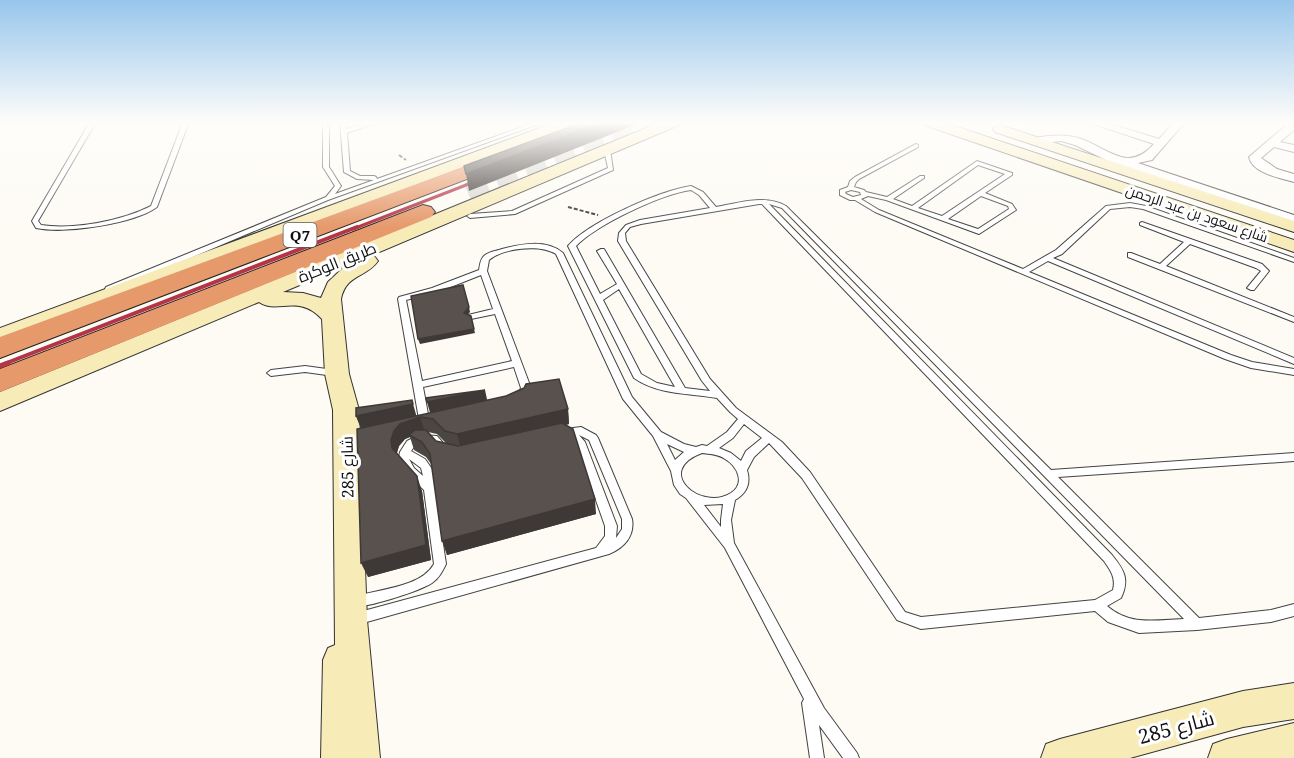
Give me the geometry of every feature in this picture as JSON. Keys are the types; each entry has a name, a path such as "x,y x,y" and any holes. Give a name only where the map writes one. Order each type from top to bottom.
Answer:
{"highway":[{"name":"Q7","path":"0,348 493,157"},
{"name":"طريق الوكرة","path":"0,381 475,203"}],"street":[{"path":"0,336 487,157"},
{"name":"طريق الوكرة","path":"0,402 589,157"},
{"name":"شارع سعود بن عبد الرحمن","path":"1033,157 1294,246"},
{"path":"1064,157 1106,171 1155,177 1148,158 1123,162"},
{"name":"شارع سعود بن عبد الرحمن","path":"1090,157 1294,219"},
{"name":"شارع سعود بن عبد الرحمن","path":"1112,157 1155,177 1294,227"},
{"path":"1255,157 1256,162 1273,172 1294,178"},
{"path":"0,412 386,250 475,203"},
{"name":"شارع 285","path":"361,758 350,612 352,440 337,374 331,316 332,291 337,282 386,250"},
{"path":"268,300 290,298 309,300 323,306 331,316"},
{"name":"شارع 285","path":"340,758 341,650 350,612"},
{"name":"شارع 285","path":"1060,758 1243,709 1294,701"},
{"path":"1227,758 1294,742"}],"lane":[{"path":"72,157 35,221 38,227 51,229 121,219 150,210 158,204 174,157"},
{"path":"326,157 326,167 338,186 327,199"},
{"path":"346,157 347,172 359,178 385,177"},
{"path":"64,311 127,280 327,199 441,157"},
{"path":"851,188 853,181 857,178 895,157"},
{"path":"913,208 977,163 1010,174 943,219"},
{"path":"888,199 922,177"},
{"path":"714,209 699,192 682,188 611,219 576,239 572,246 637,376 652,386 718,395"},
{"path":"981,194 1010,205 1013,210 979,232 888,199 866,194 859,189 844,189 843,195 1228,357 1251,365 1294,372"},
{"path":"857,199 866,194"},
{"path":"764,201 1108,558 1120,576 1120,590 1113,598 1097,605 921,623 908,620 897,610 806,475 769,438 718,395 698,368 621,237 624,230 634,224 764,201 784,207 1197,624"},
{"path":"1023,272 1049,259 1102,211 1117,205 1144,207 1294,260"},
{"path":"1142,224 1263,269 1264,274 1251,288"},
{"path":"1161,267 1189,241"},
{"path":"515,403 522,399 526,388 483,271 485,259 497,253 544,246 553,247 559,253 628,399 657,435 675,470 678,485 691,497 729,545 802,677 819,713 852,758"},
{"path":"601,252 681,389"},
{"path":"1131,255 1294,320"},
{"path":"1049,259 1294,361"},
{"path":"414,427 430,424 418,385 412,330 402,299 435,290 483,271"},
{"path":"598,299 621,285"},
{"path":"471,317 497,311"},
{"path":"418,385 517,363"},
{"path":"271,373 306,369 337,374"},
{"path":"710,449 730,435 743,418"},
{"path":"350,612 599,552 623,540 627,533 627,519 593,438 580,431 558,433 574,435 580,442 611,526 608,542 599,552"},
{"path":"657,435 695,451"},
{"path":"350,612 425,582 436,574 440,564 429,489 422,480 408,471 404,462 405,452 411,443 428,438 438,441 445,451 455,454"},
{"path":"742,469 746,459 769,438"},
{"path":"675,470 682,458 695,451 710,449 728,454 742,469 744,480 742,487 730,498 711,502 691,497"},
{"path":"1048,474 1294,457"},
{"path":"729,545 726,520 730,498"},
{"path":"1097,605 1112,618 1130,626 1197,624 1270,616 1294,610"},
{"path":"802,677 811,709 818,758"}],"path":[{"path":"568,207 611,219"}],"building":[{"path":"487,157 509,157 466,174 464,166"},
{"path":"463,285 469,307 464,313 471,316 474,329 418,339 411,296"},
{"path":"559,379 568,409 457,434 445,431 433,419 420,417 400,424 391,440 392,448 417,476 426,545 361,563 357,429 506,396 524,388 526,384"},
{"path":"485,390 427,402 426,398"},
{"path":"412,400 413,404 356,416 356,408"},
{"path":"562,423 573,429 595,499 442,541 430,454 422,442 409,435 415,430 426,430 436,441 458,446"}],"tunnel":[{"path":"468,193 557,157"}],"railway":[{"path":"353,229 484,178"},
{"path":"4,364 357,227"},
{"path":"0,366 8,363"}]}
